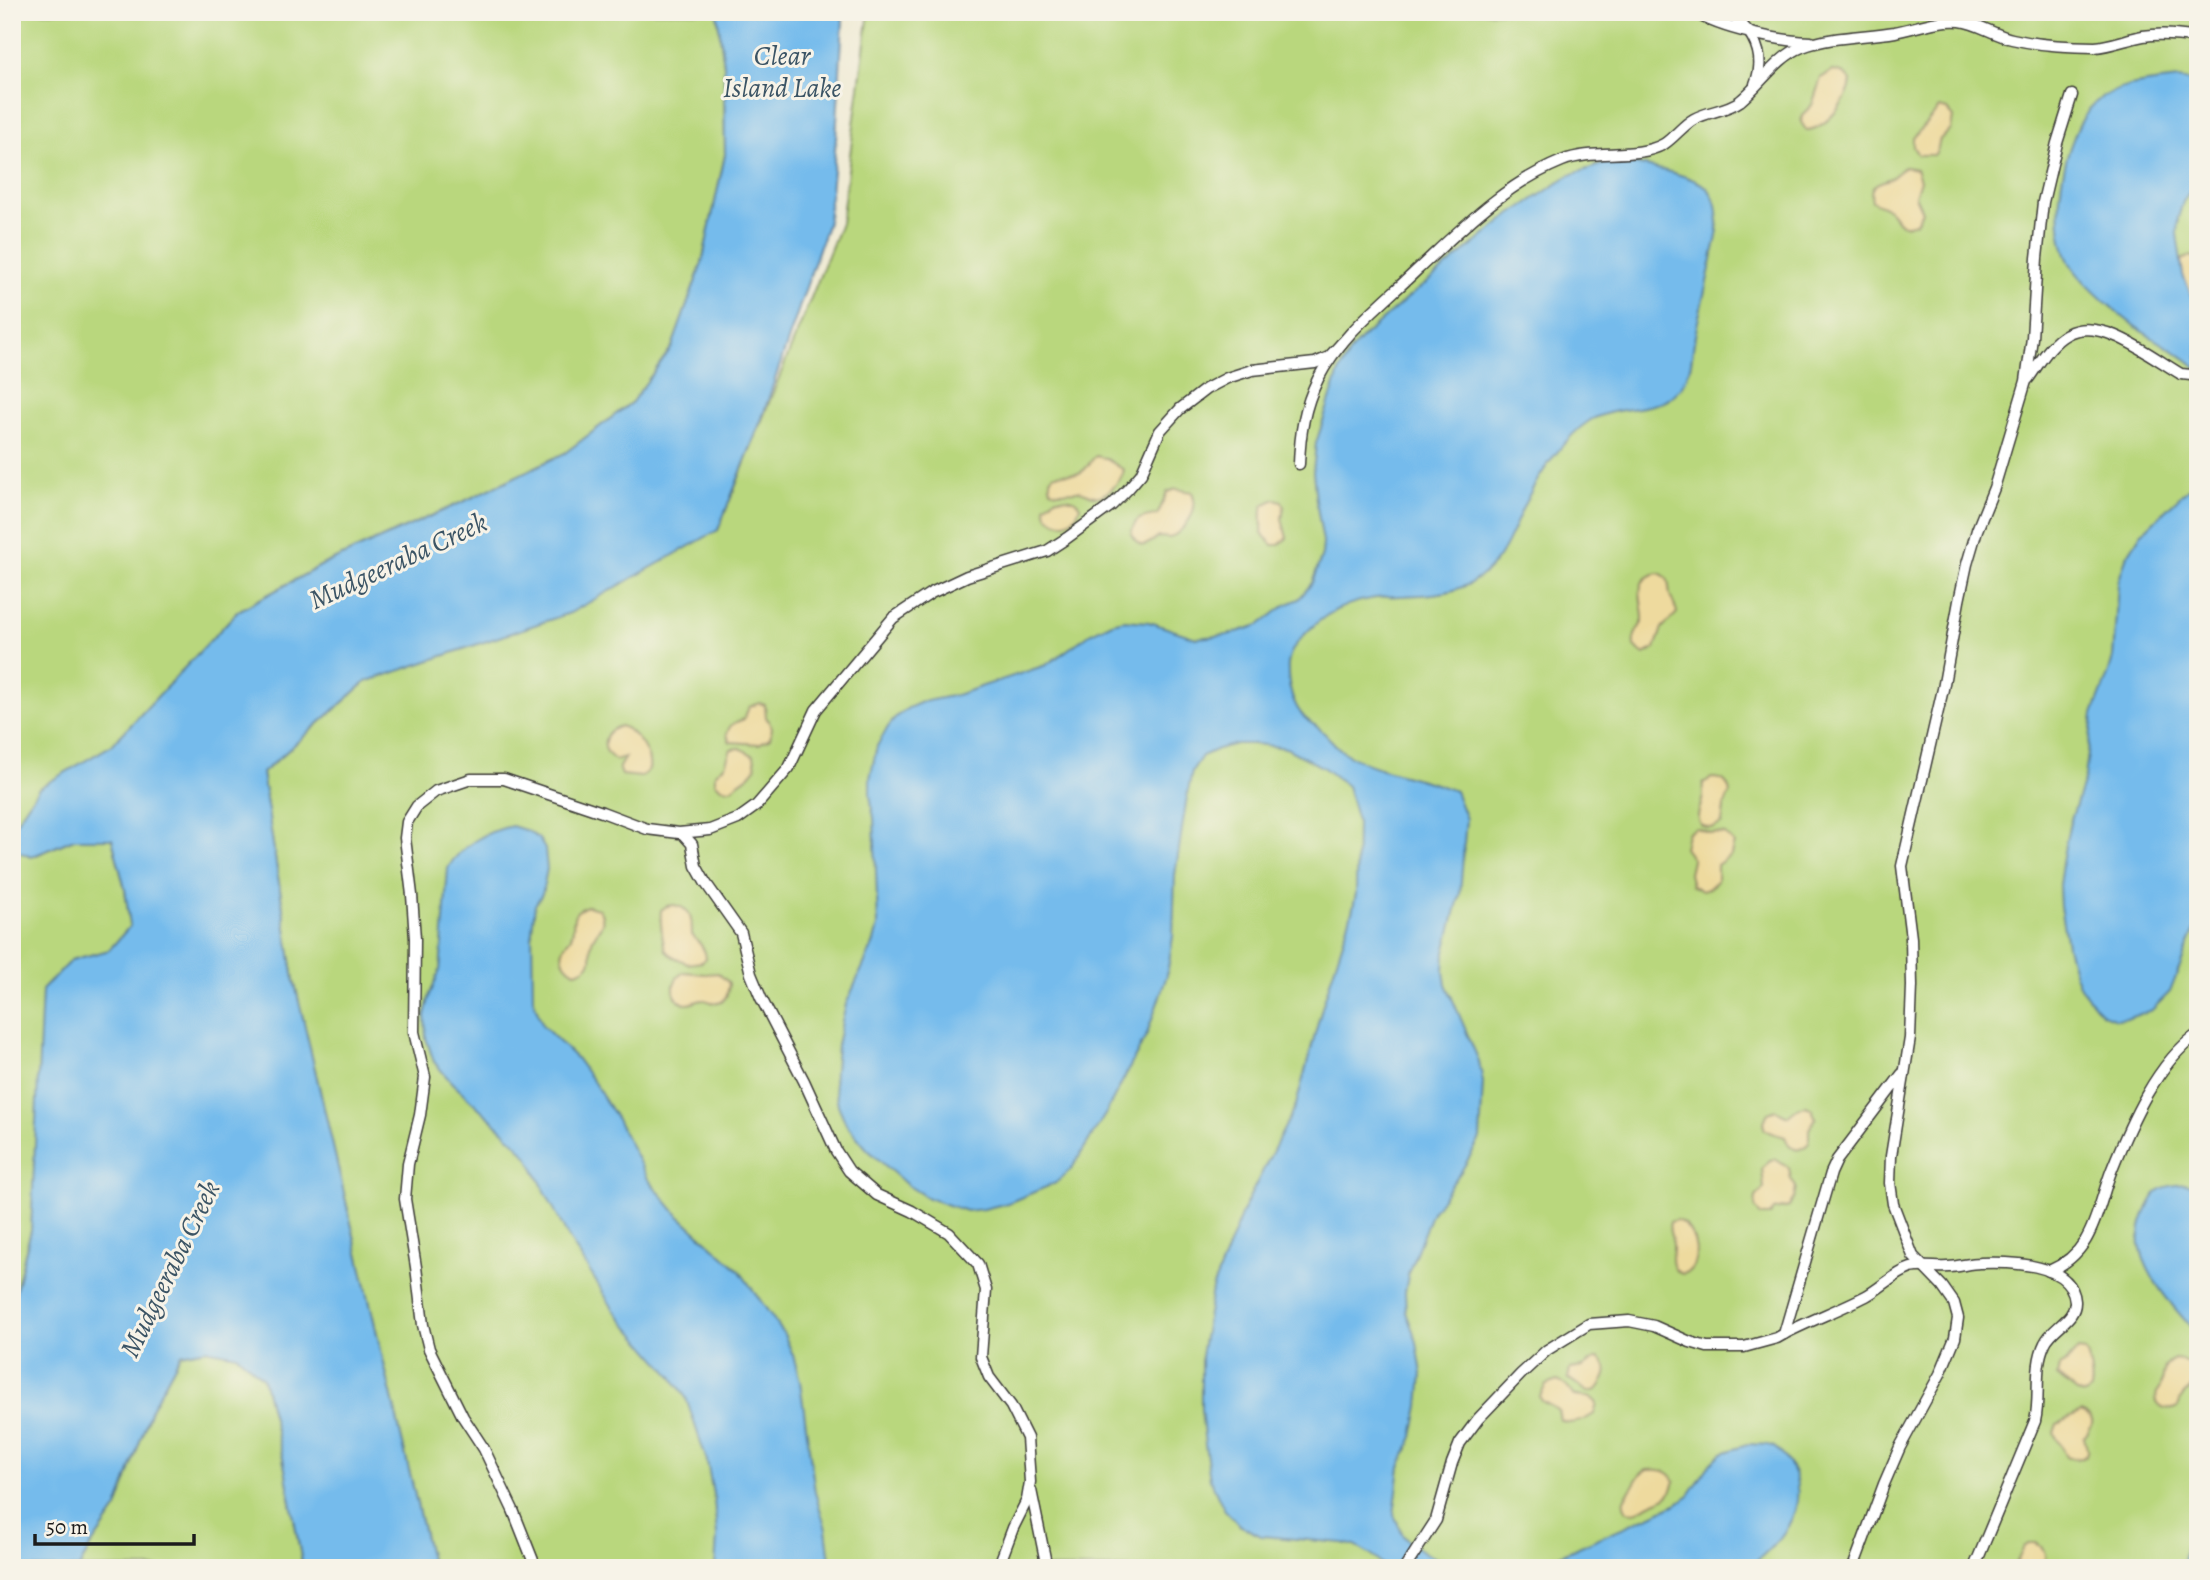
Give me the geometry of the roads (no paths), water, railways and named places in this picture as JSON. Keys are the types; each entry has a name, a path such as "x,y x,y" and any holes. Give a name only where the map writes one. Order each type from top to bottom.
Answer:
{"lane":[{"path":"1694,12 1730,27 1796,42 1814,43 1897,32 1950,21 1971,23 2011,38 2049,44 2097,47 2146,35 2169,34 2198,38"},
{"path":"1729,12 1751,32 1759,52 1759,76 1755,84"},
{"path":"536,1568 484,1448 463,1416 429,1349 423,1325 405,1199 408,1164 421,1115 425,1077 414,1032 415,939 405,838 407,822 417,806 436,790 471,779 504,779 647,829 682,833 710,830 738,819 756,806 789,768 816,710 892,618 931,593 967,576 1047,551 1075,532 1112,505 1142,474 1160,431 1180,409 1206,389 1227,378 1252,370 1315,363 1329,356 1372,310 1444,243 1528,178 1578,155 1639,152 1655,148 1668,142 1695,118 1739,102 1755,84 1801,47 1841,38"},
{"path":"1853,1568 1900,1447 1940,1374 1955,1338 1958,1318 1954,1303 1942,1286 1913,1256 1893,1205 1890,1183 1891,1156 1910,1038 1912,938 1902,866 1943,689 1967,564 1994,488 2026,381 2043,202 2053,155 2073,94"},
{"path":"2026,381 2055,343 2068,333 2085,330 2108,333 2126,340 2181,374 2191,375 2198,370"},
{"path":"1299,464 1307,402 1318,379 1342,343"},
{"path":"682,833 692,844 696,866 705,882 741,933 751,974 761,998 836,1151 849,1171 877,1195 912,1211 949,1233 978,1264 986,1290 981,1357 989,1377 1011,1406 1027,1438 1030,1483 1046,1568"},
{"path":"2049,1270 2061,1266 2077,1254 2086,1241 2111,1172 2142,1104 2172,1055 2198,1034"},
{"path":"1784,1334 1831,1173 1837,1160 1905,1069"},
{"path":"1405,1568 1436,1520 1460,1443 1478,1419 1547,1350 1589,1324 1629,1321 1654,1326 1690,1342 1707,1346 1744,1346 1777,1338 1864,1297 1909,1269 1978,1263 2049,1270 2067,1282 2075,1300 2074,1308 2052,1331 2042,1350 2035,1421 1974,1568"},
{"path":"998,1568 1027,1500 1030,1483"}],"water":[{"path":"717,12 842,12 843,21 828,222 762,418 718,530 570,613 366,682 262,773 294,980 432,1568 303,1568 283,1458 263,1378 237,1355 206,1349 181,1354 151,1409 117,1508 79,1568 12,1568 12,1306 31,1230 42,990 71,960 109,950 130,926 125,889 112,839 74,839 31,857 12,849 12,828 39,788 112,745 238,611 322,565 565,453 632,402 672,347 702,263 725,155 724,65"},
{"path":"2178,79 2198,82 2198,178 2183,202 2177,234 2183,275 2198,311 2198,369 2133,325 2089,286 2073,268 2065,252 2060,231 2059,207 2067,158 2084,117 2096,102 2114,91"},
{"path":"1612,161 1690,178 1707,188 1715,200 1717,235 1691,364 1684,383 1665,401 1601,415 1571,436 1539,478 1499,557 1481,576 1461,588 1444,592 1374,598 1338,609 1306,633 1294,647 1288,664 1288,679 1297,707 1305,718 1342,751 1385,770 1455,791 1466,819 1460,894 1445,952 1444,972 1446,984 1479,1061 1483,1082 1480,1139 1432,1212 1409,1271 1405,1292 1406,1312 1417,1342 1422,1374 1413,1437 1400,1467 1394,1515 1408,1541 1428,1555 1460,1568 1387,1568 1355,1546 1261,1536 1239,1525 1224,1509 1210,1479 1201,1410 1201,1356 1212,1289 1243,1210 1296,1105 1323,1004 1352,912 1356,894 1357,821 1347,786 1324,768 1286,748 1236,744 1202,756 1192,771 1187,796 1175,875 1173,937 1167,975 1147,1034 1106,1113 1072,1168 1056,1183 1008,1203 966,1211 928,1198 907,1185 867,1149 846,1124 838,1105 834,1083 837,1045 846,1004 874,942 878,926 870,778 877,746 888,727 897,716 922,702 956,695 1046,665 1091,633 1112,623 1124,620 1149,622 1196,638 1227,635 1259,625 1285,605 1299,599 1312,583 1322,555 1323,542 1313,472 1316,443 1339,372 1351,350 1405,300 1510,215 1570,175"},
{"path":"2198,479 2198,921 2170,992 2152,1010 2129,1018 2116,1019 2103,1014 2095,1006 2080,987 2073,969 2060,907 2059,885 2063,856 2069,826 2085,777 2093,714 2113,658 2118,583 2126,558 2141,534"},
{"path":"512,826 528,831 539,839 545,849 547,869 542,894 535,905 532,930 533,999 543,1026 576,1058 593,1081 618,1121 648,1179 676,1213 739,1270 784,1334 800,1381 815,1492 826,1529 831,1568 715,1568 717,1536 714,1500 707,1461 686,1398 671,1375 614,1310 568,1237 528,1157 434,1062 426,1038 425,1015 440,970 448,868 460,852 476,840 493,831"},
{"path":"2185,1184 2198,1187 2198,1335 2157,1285 2140,1245 2142,1223 2155,1195 2162,1188"},
{"path":"1750,1444 1772,1446 1780,1452 1790,1465 1798,1492 1795,1510 1787,1528 1774,1545 1749,1568 1531,1568 1676,1504 1689,1495 1711,1463 1722,1453"},
{"path":"2198,1481 2198,1568 2182,1568"}],"water label":[{"name":"Clear Island Lake","path":"782,72"},
{"name":"Mudgeeraba Creek","path":"398,561"},
{"name":"Mudgeeraba Creek","path":"170,1269"}]}
